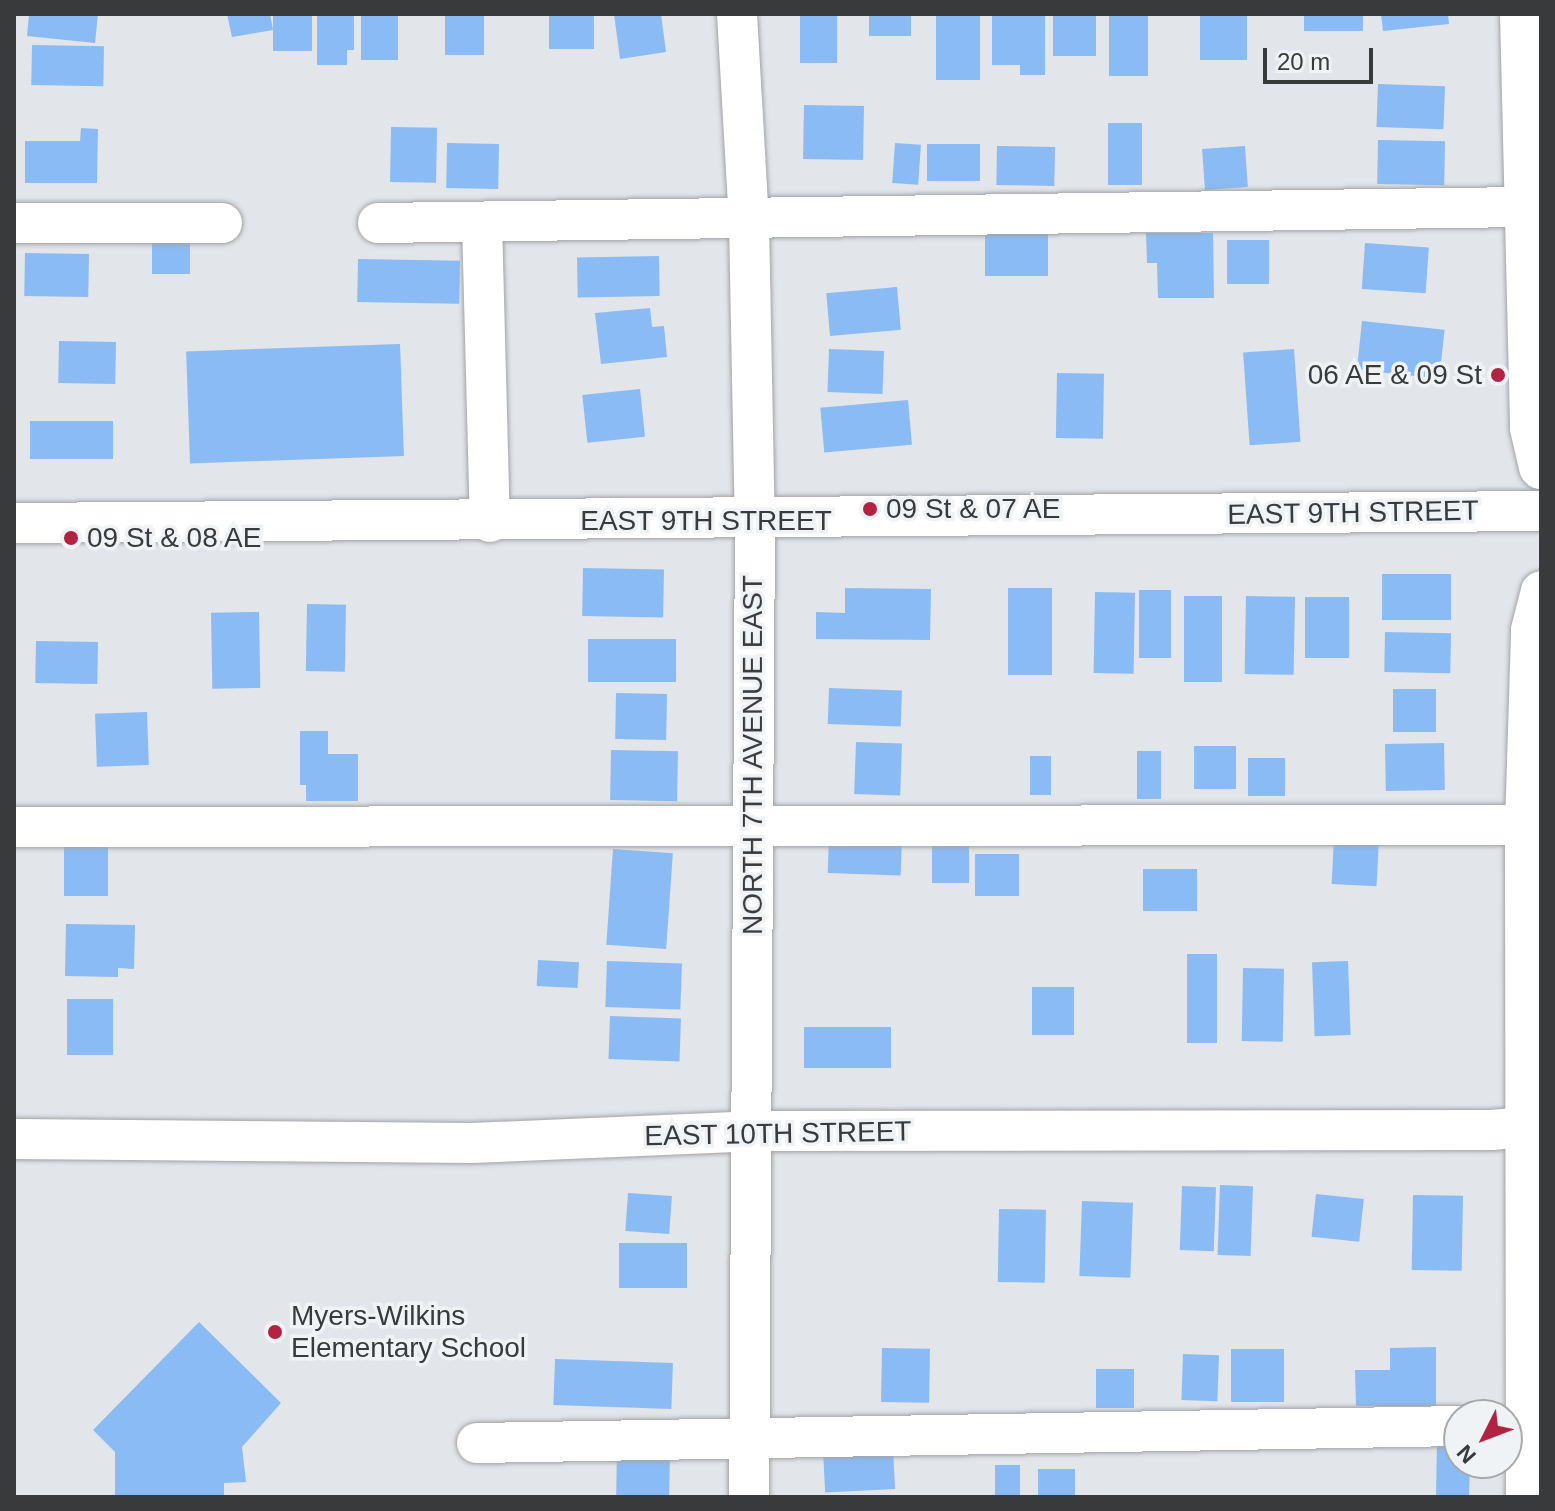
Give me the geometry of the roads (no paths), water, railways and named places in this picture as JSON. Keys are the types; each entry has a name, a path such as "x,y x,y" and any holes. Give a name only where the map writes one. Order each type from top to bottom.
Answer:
{"main road":[{"path":"1522,14 1532,428 1541,467"}],"street":[{"name":"NORTH 7TH AVENUE EAST","path":"737,14 749,221 755,521 749,1497"},
{"path":"378,223 749,221 1527,207"},
{"path":"482,222 490,522"},
{"path":"14,223 222,223"},
{"name":"EAST 9TH STREET","path":"14,523 755,521 1541,511"},
{"path":"1526,1497 1524,1425 1535,1126 1534,899 1525,825 1531,630 1541,591"},
{"path":"14,827 1525,825"},
{"name":"EAST 10TH STREET","path":"14,1139 472,1143 753,1131 1475,1130 1535,1126"},
{"path":"477,1443 1443,1426"}],"place":[{"name":"06 AE & 09 St","path":"1498,375"},
{"name":"09 St & 07 AE","path":"870,509"},
{"name":"09 St & 08 AE","path":"71,538"},
{"name":"Myers-Wilkins Elementary School","path":"275,1332"}]}
